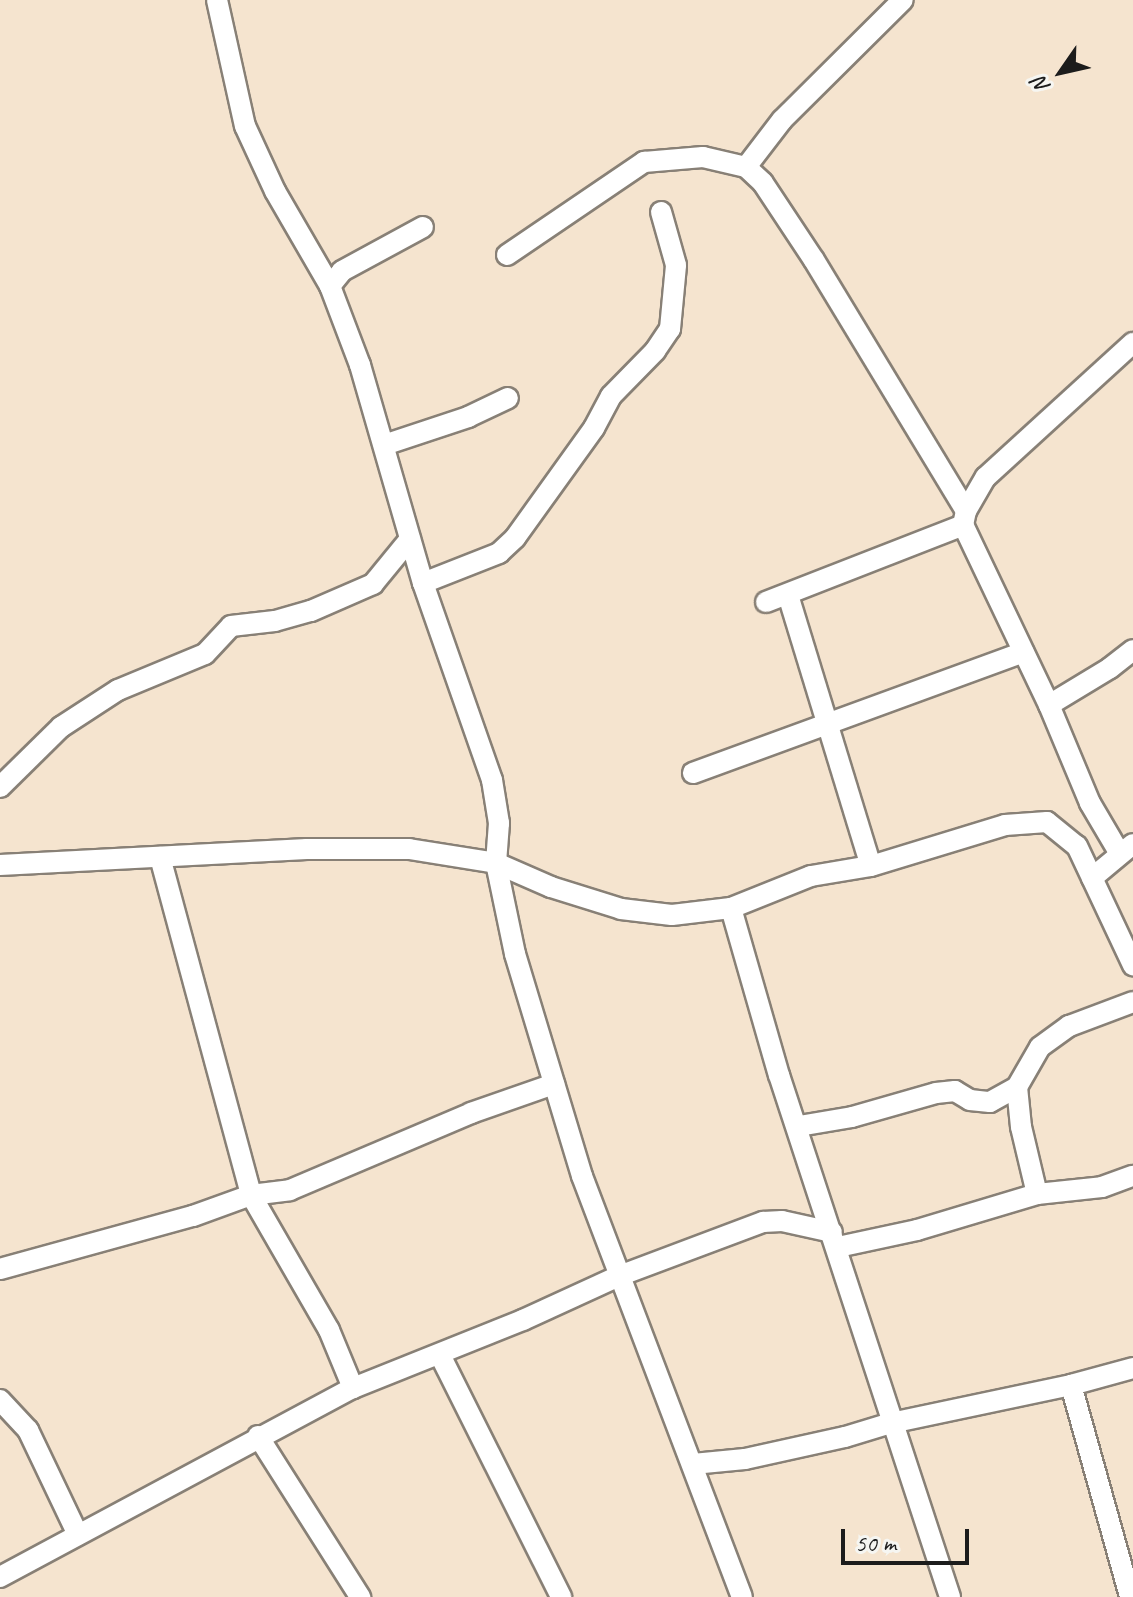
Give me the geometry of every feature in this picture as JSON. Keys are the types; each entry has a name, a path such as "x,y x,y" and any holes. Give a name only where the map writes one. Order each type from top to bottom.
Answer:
{"street":[{"path":"217,0 245,126 275,191 330,286 360,365 423,583 492,780 499,823 496,863 515,954 582,1176 742,1597"},
{"path":"746,167 782,120 903,0"},
{"path":"507,255 644,162 703,157 746,167 763,183 814,260 965,518 1086,795 1127,849 1092,878"},
{"path":"423,583 499,553 515,538 586,440 611,396 655,351 670,329 676,265 661,212"},
{"path":"330,286 342,271 423,227"},
{"path":"766,602 965,518 986,477 1133,343"},
{"path":"384,445 468,417 508,398"},
{"path":"0,787 61,727 118,690 205,654 231,626 275,621 311,611 373,584 410,539"},
{"path":"788,595 871,866"},
{"path":"1049,705 1110,668 1133,650"},
{"path":"693,773 1024,652"},
{"path":"0,865 307,849 409,849 496,863 551,887 621,909 672,915 731,908 811,876 871,866 1005,825 1047,822 1077,846 1133,965"},
{"path":"160,857 251,1195 329,1330 353,1388"},
{"path":"731,908 756,999 799,1126 891,1423 950,1597"},
{"path":"799,1126 852,1117 936,1093 955,1091 970,1100 990,1102 1017,1087 1040,1047 1069,1026 1133,1002"},
{"path":"0,1269 193,1216 251,1195 290,1190 471,1113 554,1084"},
{"path":"1017,1087 1021,1127 1037,1194"},
{"path":"0,1577 258,1436 353,1388 440,1355 619,1276 763,1222 782,1221 835,1240 917,1230 1037,1194 1102,1187 1133,1176"},
{"path":"440,1355 561,1597"},
{"path":"693,1464 745,1459 1133,1368"},
{"path":"1071,1385 1130,1597"},
{"path":"0,1400 28,1430 78,1535"},
{"path":"258,1436 360,1597"}]}
